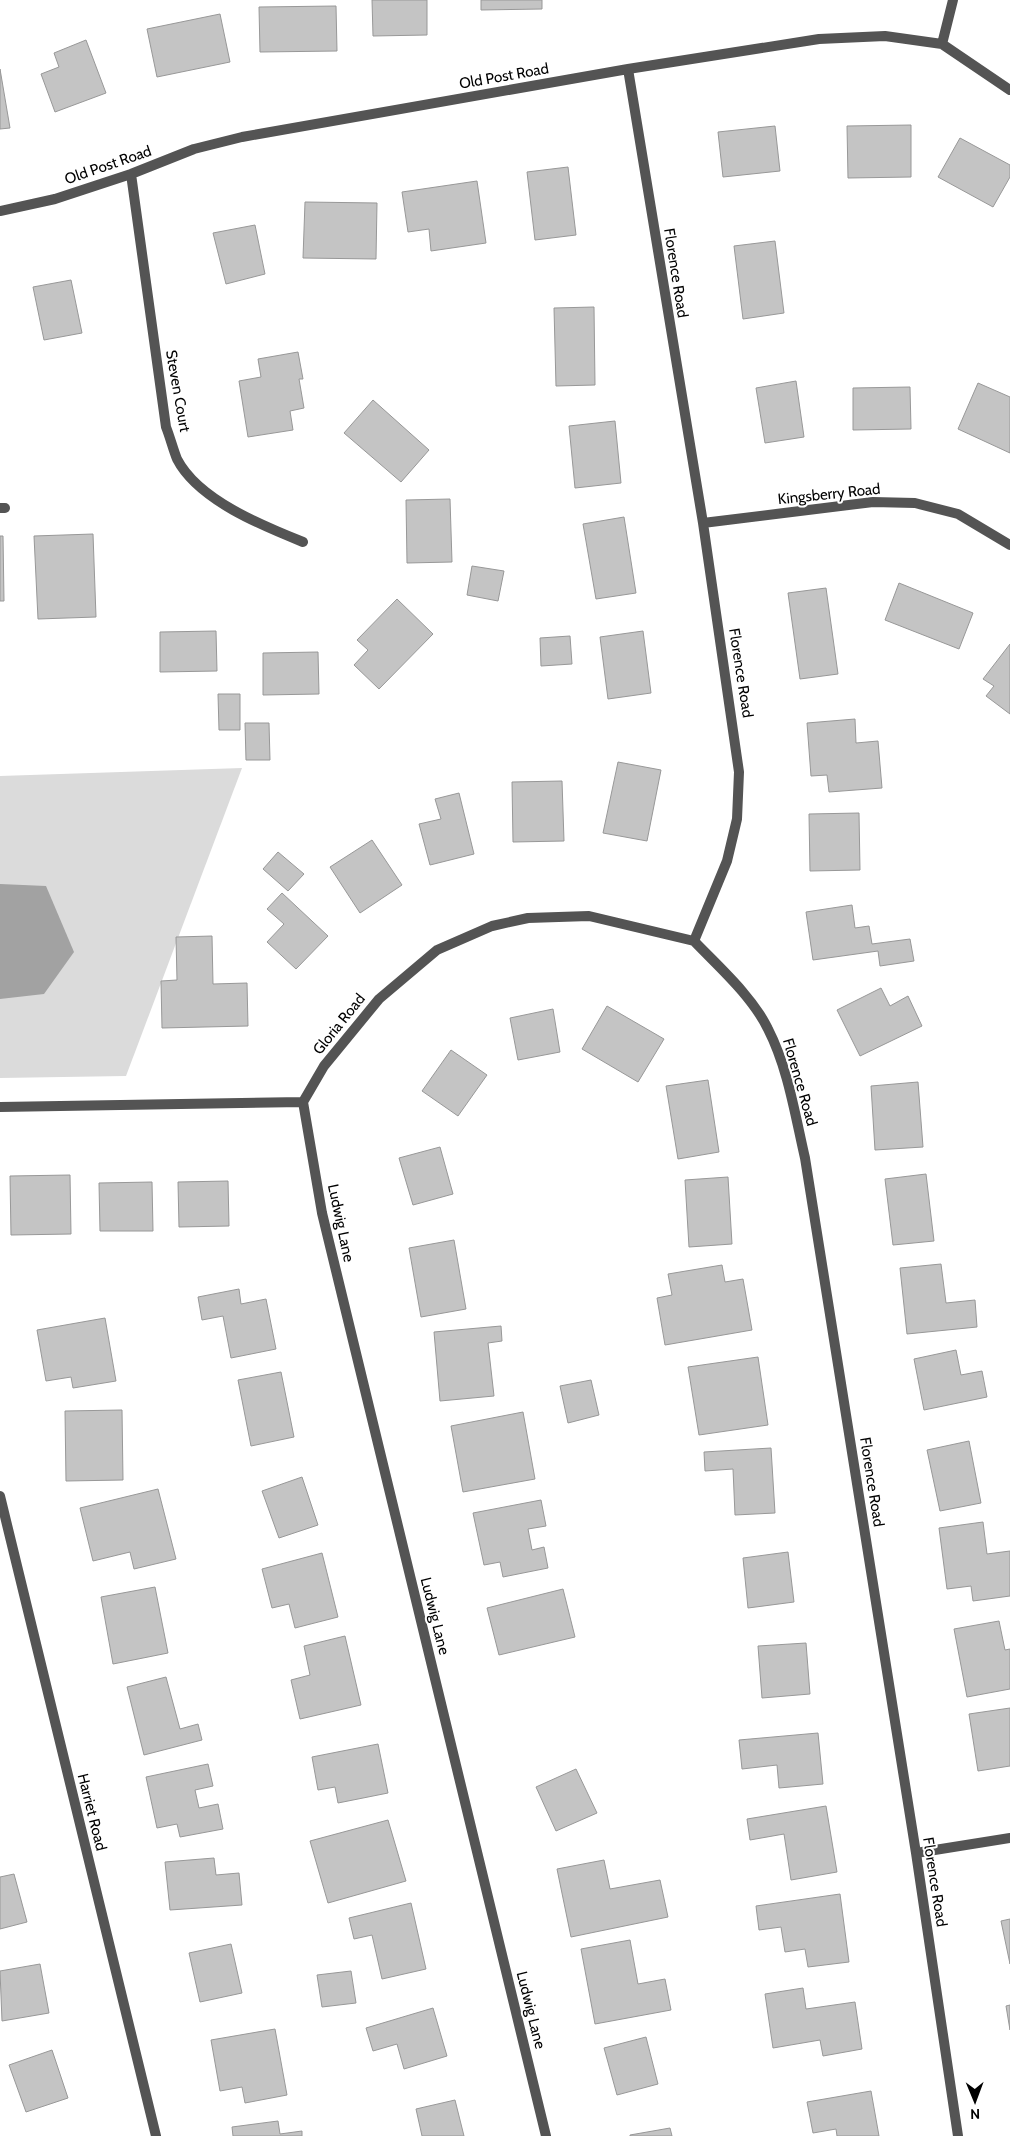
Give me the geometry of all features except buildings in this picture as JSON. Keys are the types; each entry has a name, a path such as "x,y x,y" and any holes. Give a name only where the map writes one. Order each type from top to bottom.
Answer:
{"street":[{"path":"942,44 953,0"},
{"name":"Old Post Road","path":"0,212 55,199 131,174 194,149 242,137 628,69 819,39 885,36 942,44 1010,90"},
{"name":"Florence Road","path":"628,69 702,523 739,772 737,819 727,861 694,941 743,992 768,1028 787,1079 805,1158 916,1853 958,2136"},
{"name":"Steven Court","path":"131,174 166,427 178,460 191,479 214,499 272,530 303,542"},
{"name":"Kingsberry Road","path":"702,523 873,502 916,503 958,514 1010,545"},
{"name":"Gloria Road","path":"303,1102 324,1066 379,999 437,950 492,926 528,918 589,916 694,941"},
{"path":"0,1107 303,1102"},
{"name":"Ludwig Lane","path":"303,1102 322,1213 546,2136"},
{"name":"Harriet Road","path":"0,1496 156,2136"},
{"path":"916,1853 1010,1838"}],"shaded area":[{"path":"242,768 126,1076 0,1078 0,776"},
{"path":"0,884 46,886 74,952 44,994 0,999"}]}
